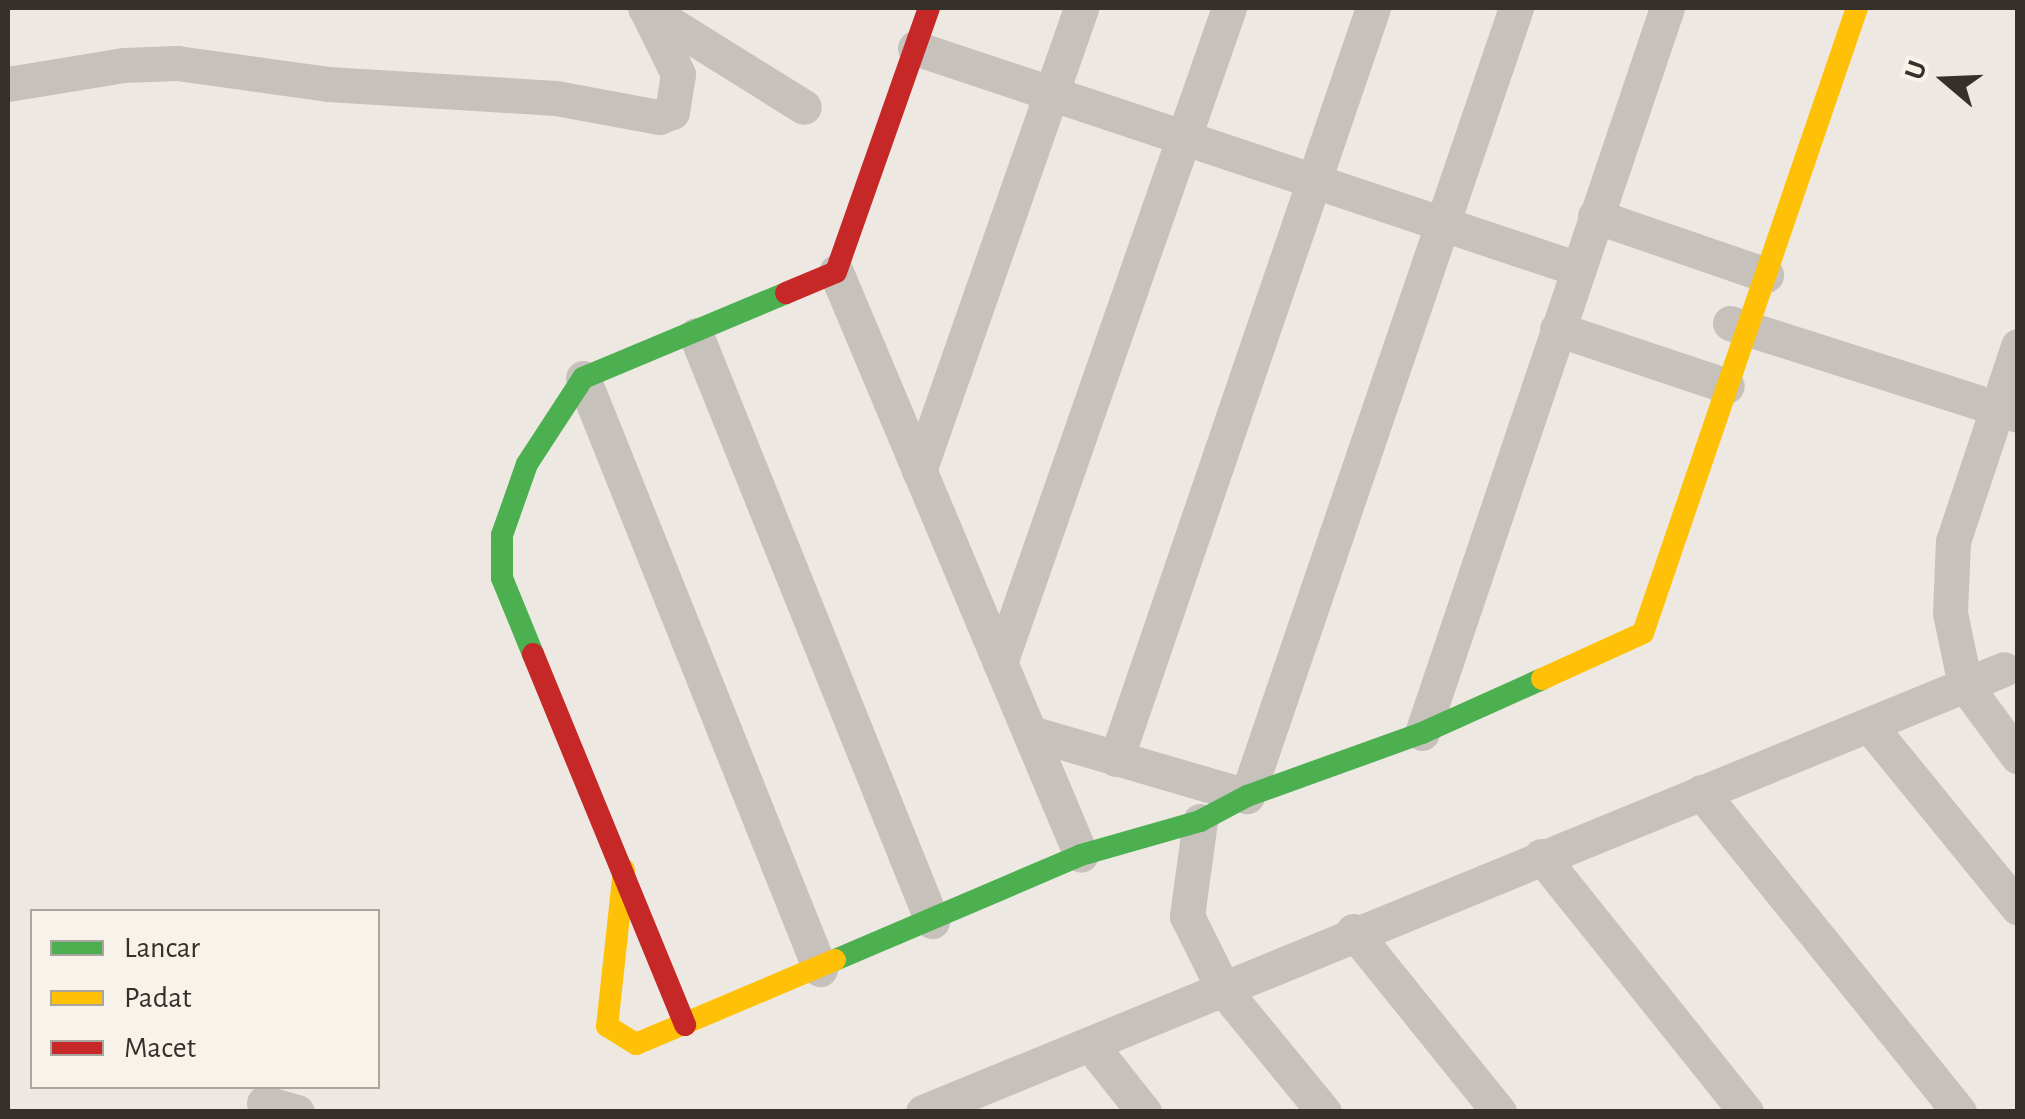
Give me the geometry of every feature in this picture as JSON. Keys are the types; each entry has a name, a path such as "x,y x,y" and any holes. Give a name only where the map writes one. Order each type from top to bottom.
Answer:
{"street":[{"path":"8,84 123,65 176,64 328,84 556,98 659,117 672,112 678,74 645,8"},
{"path":"645,8 804,106"},
{"path":"929,8 836,272 1081,855"},
{"path":"919,471 1081,8"},
{"path":"1000,663 1229,8"},
{"path":"1116,759 1373,8"},
{"path":"1247,796 1516,8"},
{"path":"1422,734 1668,8"},
{"path":"624,870 607,1026 636,1044 1081,855 1200,821 1247,796 1422,734 1612,650 1736,325 1831,8"},
{"path":"1754,271 1857,8"},
{"path":"915,48 1578,269"},
{"path":"1595,216 1754,271"},
{"path":"685,1025 502,578 499,553 513,492 583,378 696,335 836,272"},
{"path":"1736,325 2007,411"},
{"path":"1558,329 1716,382"},
{"path":"696,335 932,921"},
{"path":"2018,346 2007,411 1953,541 1950,614 1965,684 2018,757"},
{"path":"583,378 820,969"},
{"path":"923,1112 966,1104 1090,1044 1353,930 2004,669"},
{"path":"1869,725 2018,908"},
{"path":"1031,733 1247,796"},
{"path":"1701,792 1960,1112"},
{"path":"1200,821 1188,916 1223,989 1324,1112"},
{"path":"1541,856 1746,1112"},
{"path":"1353,930 1499,1112"},
{"path":"1090,1044 1144,1112"}],"traffic: fast":[{"path":"533,654 502,578 502,535 527,464 583,378 786,293"},
{"path":"835,960 1081,855 1200,821 1247,796 1422,733 1542,679"}],"traffic: slow":[{"path":"1542,679 1643,633 1857,8"},
{"path":"624,870 607,1026 636,1044 835,960"}],"traffic: jam":[{"path":"786,293 836,272 929,8"},
{"path":"533,654 685,1025"}]}
